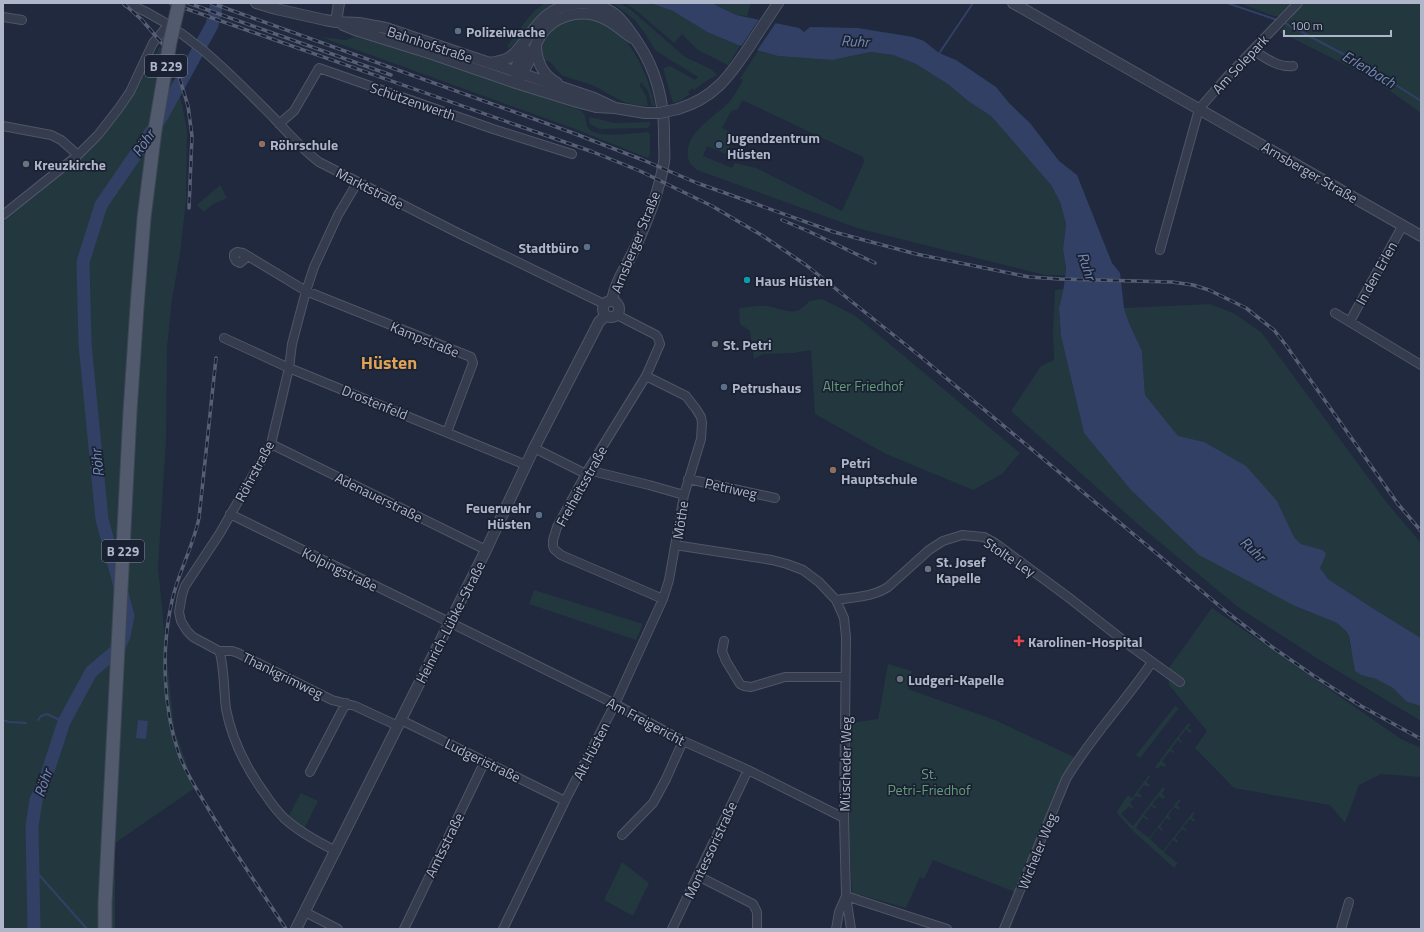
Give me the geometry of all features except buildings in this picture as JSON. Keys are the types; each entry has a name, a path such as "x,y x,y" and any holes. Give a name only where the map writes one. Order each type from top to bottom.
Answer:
{"main road":[{"name":"B 229","path":"105,929 130,412 144,218 153,142 170,42 179,3"}],"street":[{"name":"Marktstraße","path":"127,3 169,24 212,58 237,80 299,145 319,162 357,183 608,303"},
{"name":"Bahnhofstraße","path":"256,3 276,9 336,22 359,23 386,28 488,63 518,77"},
{"path":"336,22 339,3"},
{"name":"Arnsberger Straße","path":"488,63 501,61 512,56 539,21 551,12 564,6 582,3 599,6 615,14 626,24 650,64 658,86 664,128 664,161 651,210 635,248 608,303"},
{"path":"518,77 590,106 645,113 660,113 678,109 694,104 707,96 724,81 735,69 778,3"},
{"name":"Arnsberger Straße","path":"1013,3 1421,236"},
{"name":"Am Solepark","path":"1199,109 1226,78 1298,3"},
{"name":"Arnsberger Straße","path":"518,77 542,35 554,22 564,17 576,14 588,14 603,18 637,41"},
{"path":"3,17 22,20"},
{"name":"Bahnhofstraße","path":"336,22 355,30 429,53 518,77"},
{"path":"3,215 78,155 98,135 130,92 153,43 169,24"},
{"path":"518,77 517,65 527,37"},
{"path":"536,46 538,61 542,70 563,88"},
{"path":"1253,50 1268,60 1287,67 1293,66"},
{"name":"Schützenwerth","path":"279,124 294,111 319,68 493,129 572,154"},
{"path":"518,77 563,88 598,100 615,108"},
{"path":"1160,250 1199,109"},
{"path":"3,126 52,135 62,140 78,155"},
{"name":"Röhrstraße","path":"180,615 180,603 185,586 271,444 289,368 292,344 306,291 314,267 338,215 357,183"},
{"name":"In den Erlen","path":"1350,321 1403,225"},
{"path":"248,256 306,291"},
{"name":"Kampstraße","path":"306,291 471,357 473,363 447,432"},
{"path":"608,303 618,306 619,310 617,315 612,318 605,316 602,310 608,303"},
{"name":"In den Erlen","path":"1335,313 1421,365"},
{"name":"Freiheitsstraße","path":"617,315 656,335 660,341 658,349 646,376 587,472 567,508 554,534 552,543 554,549 561,555 663,599"},
{"name":"Heinrich-Lübke-Straße","path":"296,929 450,623 534,448 599,322 605,316"},
{"name":"Drostenfeld","path":"224,338 289,368 526,465"},
{"name":"Möthe","path":"646,376 686,396 701,417 703,429 702,439 684,495 676,545 772,560 793,566 807,572 825,587 836,600"},
{"name":"Adenauerstraße","path":"271,444 486,550"},
{"path":"534,448 587,472 649,485 684,495"},
{"name":"Petriweg","path":"688,479 774,498"},
{"name":"Kolpingstraße","path":"230,514 450,623"},
{"name":"Stolte Ley","path":"836,600 874,594 881,591 929,550 947,538 962,535 980,536 995,543 1180,682"},
{"name":"Alt Hüsten","path":"503,929 615,704 663,599 671,571 676,545"},
{"name":"Müscheder Weg","path":"836,600 843,613 845,625 846,677 844,818 846,896 851,929"},
{"name":"Thankgrimweg","path":"180,615 184,628 190,635 219,651 232,651 238,653 332,700 355,706 399,723"},
{"name":"Am Freigericht","path":"450,623 615,704 683,741 748,770 844,818"},
{"path":"724,641 722,651 724,657 740,684 746,687 751,688 785,678 846,677"},
{"path":"219,651 230,726 247,767 268,799 285,819 305,834 336,851"},
{"name":"Wicheler Weg","path":"1004,929 1064,784 1070,773 1079,757 1152,662"},
{"path":"310,772 346,703"},
{"name":"Ludgeristraße","path":"399,723 485,761 566,801"},
{"path":"622,835 652,803 666,779 683,741"},
{"name":"Amtsstraße","path":"404,929 485,761"},
{"name":"Montessoristraße","path":"672,929 748,770"},
{"path":"698,876 753,904 757,912 757,929"},
{"path":"836,929 840,908 846,896 934,927 946,929"},
{"path":"1341,929 1349,902"},
{"path":"305,912 338,929"}],"green space":[{"path":"545,3 554,3 540,13 508,49 508,45 525,22 539,7"},
{"path":"613,3 620,3 630,9 685,57 711,69 717,75 694,90 692,88 688,92 690,94 682,100 673,103 664,68 669,66 672,67 695,80 698,77 656,51 635,20"},
{"path":"625,3 650,3 673,11 707,32 740,46 728,65 698,50 682,34 674,43 638,12"},
{"path":"712,3 751,3 747,16 736,15"},
{"path":"1239,3 1421,3 1421,113 1372,78 1280,32 1291,18 1274,16"},
{"path":"577,17 590,18 605,24 617,32 627,42 642,66 655,106 652,106 648,91 641,82 640,86 646,96 648,106 632,104 620,100 592,85 564,76 558,72 552,64 543,61 542,44 545,37 561,23"},
{"path":"321,37 346,40 355,37 395,48 580,110 584,115 588,128 596,133 619,134 648,132 650,134 650,155 648,158 575,129"},
{"path":"160,46 181,100 187,130 186,201 180,254 172,299 167,348 166,439 158,567 174,728 195,788 115,843 115,929 3,929 3,222 78,160 105,132 118,117 129,100"},
{"path":"758,51 778,56 832,60 871,52 893,55 916,64 949,85 968,101 991,116 1051,185 1060,202 1066,224 1063,249 1066,268 1065,275 1045,275 857,228 697,170 689,161 688,151 690,142 694,134 730,101 743,80 740,79","holes":["742,100 863,157 864,162 842,211 756,168 735,163 732,168 703,156 707,146 726,154 734,137 732,133 722,128 731,111 738,109"]},
{"path":"590,117 614,123 650,122 650,125 647,128 599,129 590,124"},
{"path":"220,185 227,198 213,204 204,212 197,205"},
{"path":"1063,289 1059,308 1061,336 1084,433 1295,606 1337,623 1349,636 1350,646 1361,675 1376,679 1393,688 1407,702 1421,706 1421,721 1318,659 1238,607 1140,526 1011,411 1041,366 1054,360 1053,332 1055,290"},
{"name":"Alter Friedhof","path":"822,299 854,315 1020,453 1002,474 973,490 886,454 815,414 811,350 793,353 765,353 754,359 750,331 740,324 739,308 767,306 794,311 804,307 809,301"},
{"path":"1210,304 1233,313 1261,332 1387,503 1421,543 1421,638 1328,579 1320,568 1323,550 1301,544 1294,537 1277,501 1204,442 1178,437 1145,395 1142,351 1124,308"},
{"path":"534,590 643,624 636,640 529,604"},
{"path":"1212,608 1401,739 1421,748 1421,777 1381,774 1359,785 1345,823 1330,805 1234,788 1195,748 1207,731 1169,685 1168,669"},
{"name":"St. Petri-Friedhof","path":"888,664 912,671 908,689 995,720 1074,757 1061,779 1015,892 933,860 924,879 920,877 906,908 861,895 852,894 849,828 851,723 878,719"},
{"path":"1175,706 1179,708 1140,758 1136,755"},
{"path":"1188,723 1191,724 1188,728 1192,731 1190,733 1186,729 1179,738 1182,741 1181,743 1178,740 1171,749 1175,752 1170,751 1162,761 1166,765 1165,767 1161,765 1157,769 1155,767"},
{"path":"1149,775 1151,776 1146,782 1150,785 1148,787 1144,785 1138,793 1142,796 1140,798 1136,796 1130,803 1133,807 1132,809 1129,806 1121,814 1133,826 1163,787 1165,789 1162,794 1165,797 1163,799 1159,796 1152,804 1156,807 1155,809 1151,806 1144,815 1148,818 1147,820 1143,817 1136,828 1149,838 1179,799 1181,800 1177,805 1180,808 1179,810 1174,807 1168,816 1171,819 1166,818 1160,827 1163,829 1162,831 1158,828 1150,839 1163,851 1193,812 1195,813 1192,817 1195,820 1194,822 1190,819 1183,827 1187,830 1186,832 1182,829 1175,838 1178,841 1177,843 1173,840 1164,852 1178,863 1174,868 1133,831 1117,813 1128,795 1132,798"},
{"path":"301,793 318,801 304,829 288,817"},
{"path":"622,862 649,883 633,916 604,900"}],"water":[{"name":"Ruhr","path":"650,3 712,3 736,15 799,28 804,32 810,27 858,28 913,37 924,41 939,53 956,60 996,87 1009,103 1030,123 1059,161 1077,175 1112,263 1120,273 1124,308 1142,351 1145,395 1178,436 1204,442 1246,466 1277,501 1294,537 1301,544 1323,550 1326,554 1320,568 1328,579 1421,638 1421,706 1407,702 1393,688 1376,679 1361,675 1355,671 1349,636 1337,623 1295,606 1199,555 1131,490 1084,433 1061,336 1059,308 1066,268 1063,249 1066,224 1060,202 1051,185 991,116 968,101 949,85 916,64 893,55 871,52 832,60 778,56 738,45 707,32 673,11"},
{"path":"138,720 148,721 146,739 136,738"}],"pier":[{"path":"760,18 777,21 756,52 740,48"}],"waterway":[{"name":"Röhr","path":"34,929 32,827 36,800 45,780 64,722 91,672 118,649 124,636 128,616 102,519 85,344 83,262 101,205 162,116 212,25 217,3"},
{"path":"938,55 973,3"},
{"name":"Erlenbach","path":"1227,3 1277,20"},
{"name":"Erlenbach","path":"1283,22 1371,69 1421,101"},
{"path":"38,720 41,716 47,714 64,722"},
{"path":"3,720 9,722 26,723"},
{"path":"33,868 87,929"}],"railway":[{"path":"123,3 142,20 166,48 178,73 188,106 192,136 189,208"},
{"path":"170,3 593,152 640,171 712,206 763,236 806,265 921,357 1228,613 1272,647 1361,706 1421,739"},
{"path":"188,3 391,75"},
{"path":"211,3 573,133 697,183 834,232 916,254 1029,277 1172,282 1193,285 1209,290 1246,308 1274,330 1398,504 1421,531"},
{"path":"782,220 875,263"},
{"path":"216,358 199,518 178,580 168,619 165,658 167,698 170,718 179,754 189,775 209,810 286,929"}],"place":[{"name":"Polizeiwache","path":"458,31"},
{"name":"Röhrschule","path":"262,144"},
{"name":"Jugendzentrum Hüsten","path":"719,145"},
{"name":"Kreuzkirche","path":"26,164"},
{"name":"Stadtbüro","path":"587,247"},
{"name":"Haus Hüsten","path":"747,280"},
{"name":"St. Petri","path":"715,344"},
{"name":"Petrushaus","path":"724,387"},
{"name":"Petri Hauptschule","path":"833,470"},
{"name":"Feuerwehr Hüsten","path":"539,515"},
{"name":"St. Josef Kapelle","path":"928,569"},
{"name":"Karolinen-Hospital","path":"1019,641"},
{"name":"Ludgeri-Kapelle","path":"900,679"}],"district":[{"name":"Hüsten","path":"389,362"}]}
